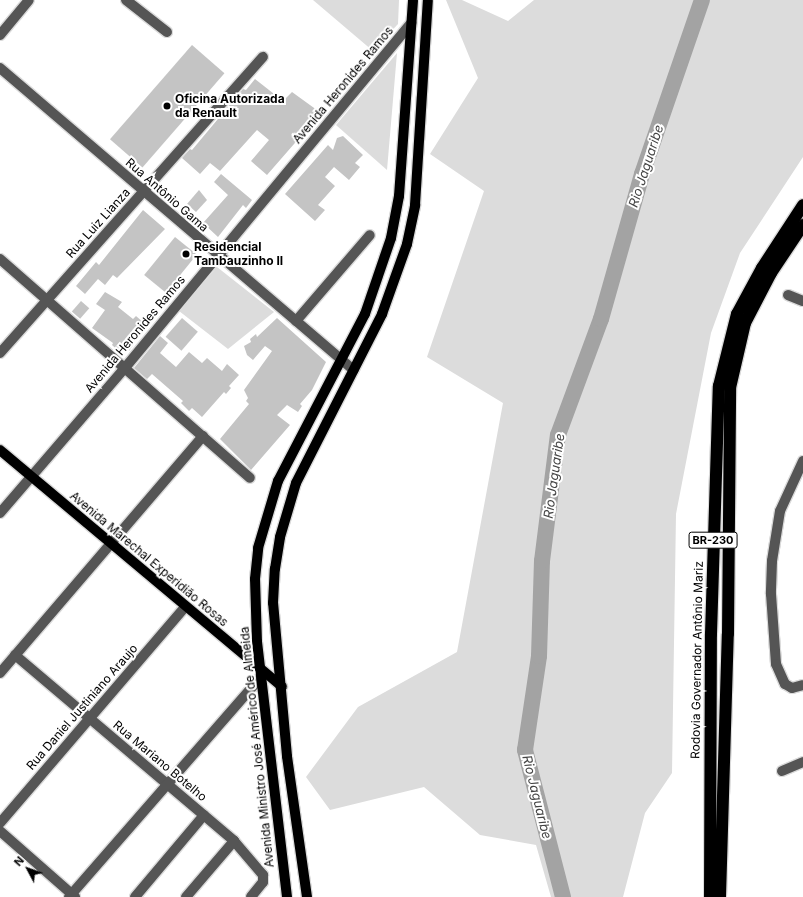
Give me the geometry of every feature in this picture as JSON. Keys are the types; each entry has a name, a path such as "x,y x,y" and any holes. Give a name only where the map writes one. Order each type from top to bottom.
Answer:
{"highway":[{"name":"Rodovia Governador Antônio Mariz","path":"710,897 711,634 718,386 731,332 741,307 762,268 803,204"},
{"name":"BR-230","path":"720,897 728,634 730,388 745,323 771,273 803,225"}],"main road":[{"name":"Avenida Ministro José Américo de Almeida","path":"287,897 260,675 256,609 258,548 266,515 278,480 342,361 381,272 394,224 399,196 413,0"},
{"path":"307,897 288,756 273,603 280,537 296,483 354,370 393,288 415,205 428,0"},
{"name":"Avenida Marechal Experidião Rosas","path":"0,450 185,607 260,675 282,688"},
{"path":"256,609 265,612 273,603"}],"street":[{"path":"0,35 29,0"},
{"path":"126,0 167,32"},
{"name":"Avenida Heronides Ramos","path":"0,513 124,369 412,23"},
{"name":"Rua Luiz Lianza","path":"0,353 263,57"},
{"name":"Rua Antônio Gama","path":"0,68 218,256 354,370"},
{"path":"296,321 370,236"},
{"path":"0,259 250,478"},
{"path":"788,295 803,301"},
{"path":"0,673 203,436"},
{"path":"803,461 780,511 772,561 771,625 776,664 785,684 792,688 803,685"},
{"name":"Rua Daniel Justiniano Araujo","path":"0,823 185,607"},
{"name":"Rua Mariano Botelho","path":"16,655 234,841 263,875 264,882 251,897"},
{"path":"0,831 72,896 260,675"},
{"path":"782,771 803,762"},
{"path":"135,897 204,815"},
{"path":"186,897 234,841"}],"shaded area":[{"path":"313,0 399,0 398,24 373,51"},
{"path":"446,0 462,0 508,21 534,0 803,0 803,157 740,253 711,333 676,514 672,773 645,813 623,897 551,897 536,845 480,835 424,787 330,810 306,777 358,707 457,652 503,403 427,357 484,191 430,154 478,78"},
{"path":"397,53 387,170 336,125"},
{"path":"217,267 274,312 228,349 179,311"}],"building":[{"name":"Oficina Autorizada da Renault","path":"192,45 224,73 142,168 110,139"},
{"path":"255,79 283,101 292,92 321,113 267,175 251,161 269,140 257,130 220,171 210,163 200,174 182,158 190,149 192,150 243,89 246,90"},
{"path":"343,136 363,155 355,163 360,167 349,180 334,167 325,177 335,186 318,205 325,210 315,221 285,194 328,145 333,150 337,138"},
{"path":"221,174 252,200 246,208 243,205 218,237 203,223 228,195 214,182"},
{"path":"199,190 207,200 196,212 187,204"},
{"path":"143,210 165,229 117,278 113,275 105,285 98,279 85,294 76,286 96,262 99,265"},
{"path":"175,237 197,255 166,293 144,275"},
{"path":"105,292 122,302 118,307 133,319 136,316 144,323 129,340 134,344 129,351 125,348 121,353 112,345 113,343 92,328 105,310 96,304"},
{"path":"81,301 89,308 80,319 72,312"},
{"path":"182,318 198,332 181,351 166,337"},
{"path":"277,318 326,362 312,390 300,404 302,406 298,412 287,405 277,415 290,425 251,470 220,439 249,404 246,401 248,398 244,390 272,351 265,346 253,360 247,355 244,346 251,342 250,339 256,334 257,337"},
{"path":"160,336 168,343 160,353 176,367 189,352 202,363 207,358 222,371 227,364 239,375 229,386 231,388 226,394 224,392 202,417 192,408 189,411 181,403 183,401 152,374 147,379 134,368"}],"waterway":[{"name":"Rio Jaguaribe","path":"563,897 525,750 539,656 542,561 558,435 601,319 642,174 702,0"}],"place":[{"name":"Oficina Autorizada da Renault","path":"167,106"},
{"name":"Residencial Tambauzinho II","path":"186,254"}]}
